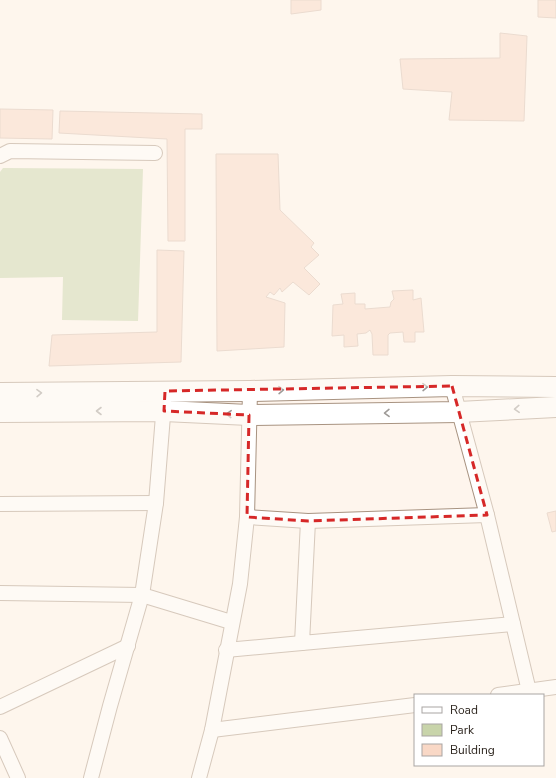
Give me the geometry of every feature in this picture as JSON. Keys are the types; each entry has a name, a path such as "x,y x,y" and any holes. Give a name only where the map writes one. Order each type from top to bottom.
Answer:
{"street":[{"path":"0,156 10,152 155,153"},
{"path":"452,386 487,515 529,691"},
{"path":"0,412 164,401 250,391 452,386 556,387"},
{"path":"199,778 212,730 231,622 240,584 247,517 250,391"},
{"path":"0,393 164,401 250,415 459,412 556,407"},
{"path":"91,778 142,595 156,503 164,401"},
{"path":"0,504 156,503"},
{"path":"247,517 308,521 487,515"},
{"path":"302,643 308,521"},
{"path":"0,593 142,595 231,622"},
{"path":"226,650 513,624"},
{"path":"0,707 128,646"},
{"path":"506,694 556,687"},
{"path":"212,730 414,705"},
{"path":"0,738 18,778"}],"highlighted area":[{"path":"452,386 487,515 308,521 247,517 249,415 164,411 165,391"}],"green space":[{"path":"3,168 143,169 138,321 62,320 63,277 0,278 0,172"}],"building":[{"path":"291,0 321,0 321,10 291,14"},
{"path":"538,0 556,0 556,18 538,17"},
{"path":"500,33 527,36 524,121 449,120 452,92 403,89 400,59 500,58"},
{"path":"0,109 53,110 52,139 0,138"},
{"path":"60,111 202,114 202,129 185,129 185,241 168,241 167,139 59,133"},
{"path":"216,154 278,154 280,210 314,243 311,247 319,255 304,268 320,284 309,295 293,282 282,292 280,288 274,295 270,292 266,297 285,303 284,347 217,351"},
{"path":"157,250 184,251 181,362 49,366 52,335 157,332"},
{"path":"413,290 413,300 421,298 424,332 415,332 415,342 404,342 403,332 390,333 388,335 388,355 373,355 372,334 370,330 366,333 357,334 358,346 344,347 344,335 332,336 333,305 343,304 341,294 355,293 355,304 365,304 365,309 390,307 391,302 394,299 392,291"},
{"path":"556,511 556,531 552,532 547,513"}]}
